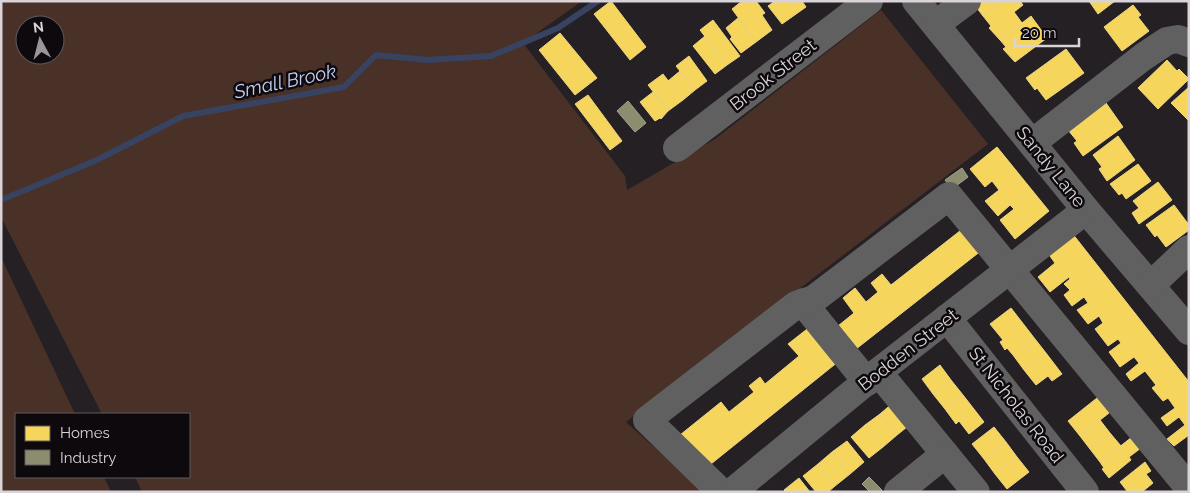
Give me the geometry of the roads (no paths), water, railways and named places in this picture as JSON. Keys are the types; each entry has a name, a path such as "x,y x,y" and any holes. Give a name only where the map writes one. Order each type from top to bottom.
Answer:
{"street":[{"name":"Brook Street","path":"677,148 869,1"},
{"name":"Sandy Lane","path":"916,1 1086,210 1189,331"},
{"path":"936,24 967,1"},
{"path":"1032,143 1159,46 1167,41 1178,40 1189,43"},
{"path":"721,492 647,420 796,305 814,299 949,196 1186,479"},
{"name":"Bodden Street","path":"732,492 947,318 1086,210"},
{"path":"1151,285 1189,249"},
{"path":"804,302 808,309 945,454 976,492"},
{"name":"St Nicholas Road","path":"947,318 1071,487"},
{"path":"898,492 945,454"}],"waterway":[{"name":"Small Brook","path":"1,200 97,160 183,116 344,87 376,55 427,60 491,56 558,28 598,1"}]}
